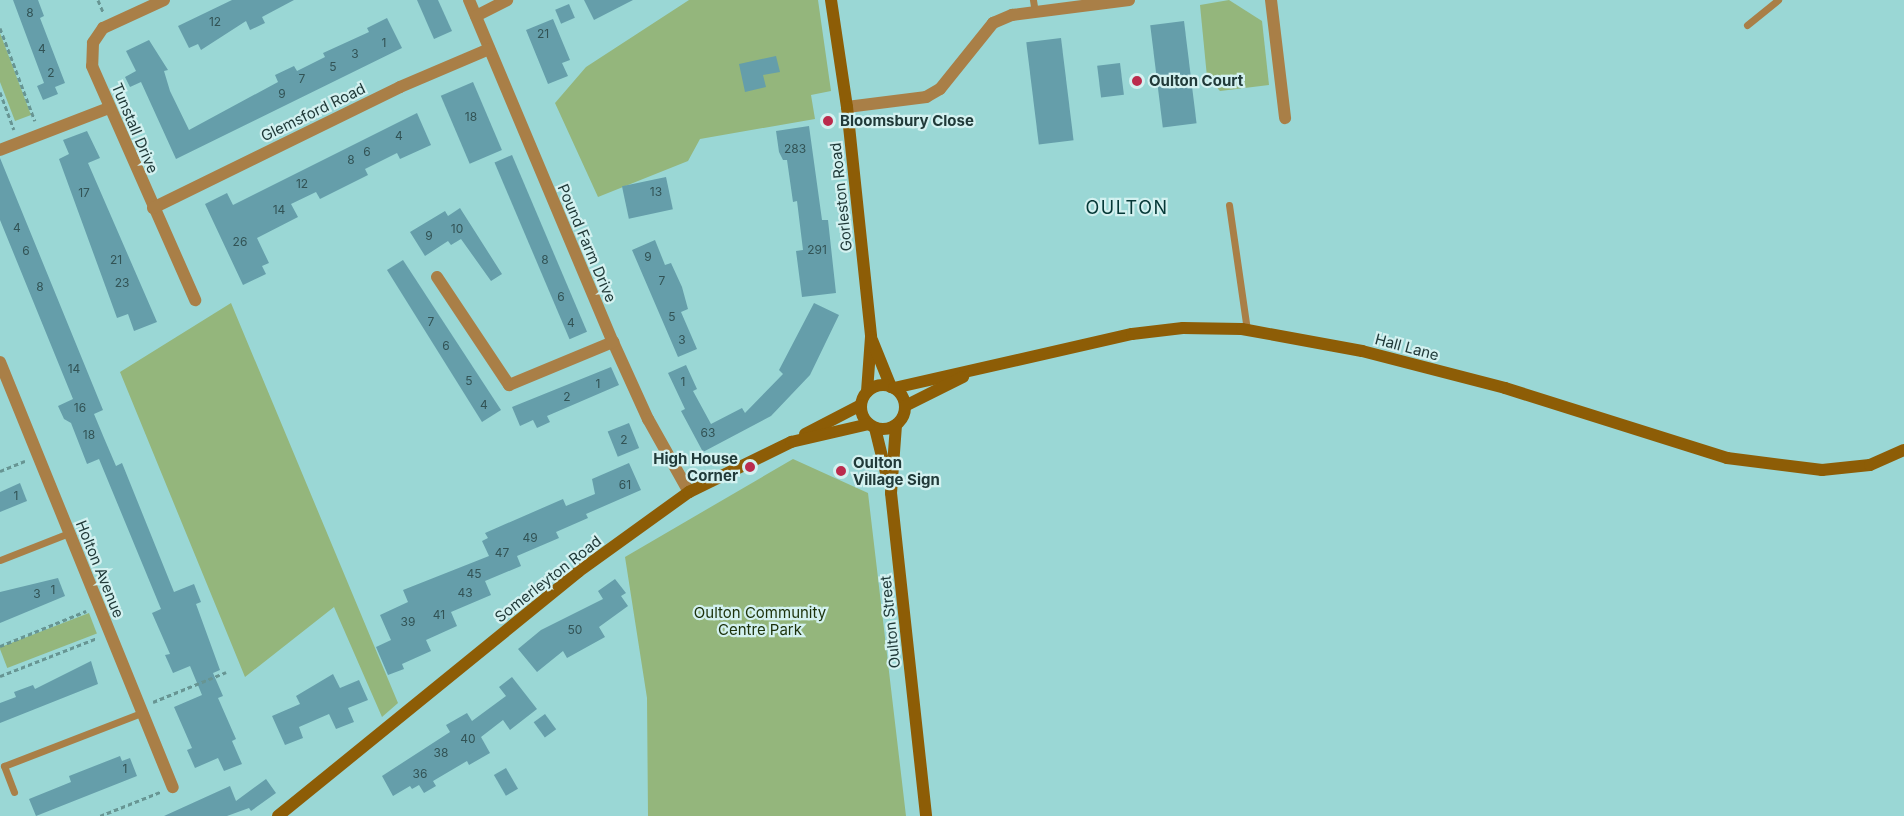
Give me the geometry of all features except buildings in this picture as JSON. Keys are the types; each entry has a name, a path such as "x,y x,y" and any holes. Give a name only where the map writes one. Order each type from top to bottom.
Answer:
{"main road":[{"name":"Gorleston Road","path":"831,0 847,107 871,337 867,392"},
{"name":"Hall Lane","path":"892,387 1132,334 1184,328 1247,330 1362,351 1505,388 1727,458 1822,470 1870,465 1904,450"},
{"path":"871,337 892,387 905,406"},
{"path":"872,426 896,425 905,406 983,367"},
{"path":"790,442 861,405 867,392 880,385 892,387"},
{"path":"861,405 872,426 891,493"},
{"name":"Oulton Street","path":"896,425 891,493 926,816"},
{"name":"Somerleyton Road","path":"278,816 578,572 689,492 790,442 872,426"}],"street":[{"name":"Tunstall Drive","path":"164,0 108,24 97,34 93,44 92,66 195,300"},
{"name":"Pound Farm Drive","path":"469,0 613,342 648,419 689,492"},
{"path":"476,16 507,0"},
{"path":"847,107 926,97 940,88 993,22 1034,6 1130,0"},
{"path":"1271,0 1285,118"},
{"name":"Glemsford Road","path":"153,208 400,87 489,49"},
{"path":"0,150 109,108"},
{"path":"437,277 509,385 613,342"},
{"name":"Holton Avenue","path":"0,362 140,711 173,787"}],"lane":[{"path":"1747,26 1778,0"},
{"path":"1229,205 1247,330"},
{"path":"0,560 69,533"},
{"path":"14,792 4,766 140,711"}],"path":[{"path":"0,28 40,134"},
{"path":"0,92 18,143"},
{"path":"0,471 38,456"},
{"path":"0,646 99,606"},
{"path":"0,676 110,633"},
{"path":"140,711 226,672"},
{"path":"100,816 173,787"}],"green space":[{"path":"689,0 818,0 831,91 811,95 815,119 700,139 688,161 598,197 555,103 586,67"},
{"path":"1229,0 1262,21 1269,85 1220,91 1207,77 1200,5"},
{"path":"0,33 31,115 15,121 0,82"},
{"path":"231,303 398,703 382,717 334,607 245,677 120,372"},
{"name":"Oulton Community Centre Park","path":"793,459 868,493 906,816 648,816 647,698 625,557"},
{"path":"89,613 97,634 7,668 0,647"}],"place":[{"name":"Oulton Court","path":"1137,81"},
{"name":"Bloomsbury Close","path":"828,121"},
{"name":"High House Corner","path":"750,467"},
{"name":"Oulton Village Sign","path":"841,471"}],"district":[{"name":"OULTON","path":"1127,208"}]}
